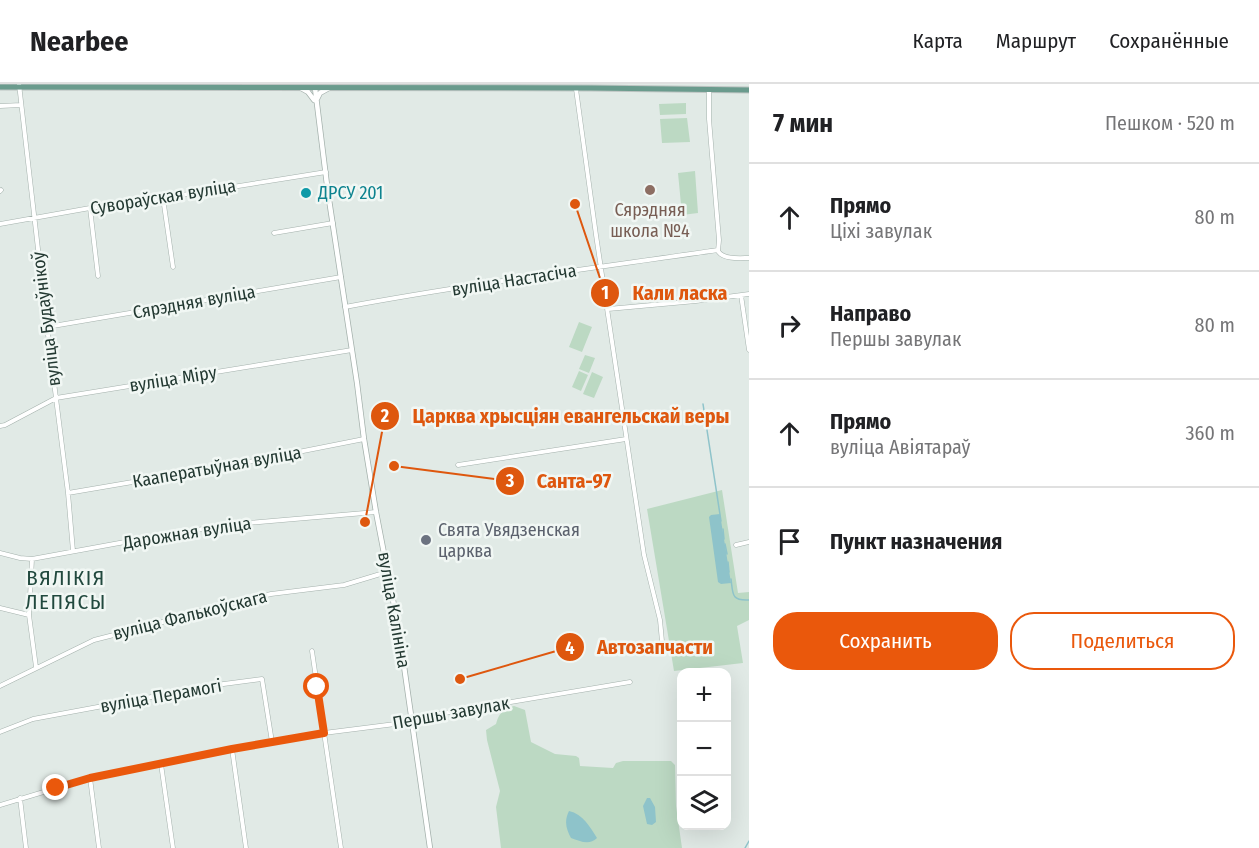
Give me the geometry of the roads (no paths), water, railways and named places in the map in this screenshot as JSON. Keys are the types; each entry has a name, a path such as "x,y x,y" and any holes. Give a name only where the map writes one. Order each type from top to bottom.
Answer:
{"main road":[{"path":"0,87 656,87 749,90"}],"street":[{"name":"вуліца Будаўнікоў","path":"19,86 73,551"},
{"path":"300,88 311,94 316,105"},
{"name":"вуліца Калініна","path":"315,88 364,439 399,631 430,848"},
{"path":"316,105 318,95 329,88"},
{"path":"576,88 626,439 644,555 660,621 663,652"},
{"path":"709,90 718,250 729,258 749,258"},
{"path":"0,106 21,105"},
{"name":"Сувораўская вуліца","path":"0,224 326,172"},
{"path":"163,198 172,267"},
{"path":"90,208 98,276"},
{"path":"273,233 333,223"},
{"name":"вуліца Настасіча","path":"345,307 515,278 718,250"},
{"name":"Сярэдняя вуліца","path":"47,327 341,277"},
{"path":"608,309 696,302 749,294"},
{"path":"741,295 749,350"},
{"name":"вуліца Міру","path":"0,426 56,398 351,350"},
{"name":"Кааператыўная вуліца","path":"68,493 238,465 364,439"},
{"path":"458,465 626,439"},
{"name":"Дарожная вуліца","path":"0,553 32,559 236,524 376,512"},
{"path":"736,545 749,542"},
{"path":"32,559 29,615 36,667"},
{"name":"вуліца Фалькоўскага","path":"0,686 94,640 270,594 344,585 387,572"},
{"path":"0,608 29,615"},
{"path":"312,651 341,848"},
{"name":"вуліца Перамогі","path":"0,732 33,719 216,685 262,679 273,742"},
{"name":"Першы завулак","path":"0,804 90,778 232,749 324,733 411,722 421,717 630,682"},
{"path":"232,749 246,848"},
{"path":"161,764 172,848"},
{"path":"90,778 99,848"},
{"path":"20,798 26,848"}],"water":[{"path":"720,514 731,583 721,584 718,582 709,517"},
{"path":"647,798 650,798 655,807 656,822 652,825 647,824 643,806"},
{"path":"569,811 582,818 597,838 588,842 571,838 566,825"}],"waterway":[{"path":"703,404 721,521"},
{"path":"723,529 724,539"},
{"path":"725,544 727,554"},
{"path":"728,562 729,572"},
{"path":"731,579 734,596 749,600"},
{"path":"745,848 749,841"}],"place":[{"name":"Сярэдняя школа №4","path":"650,190"},
{"name":"ДРСУ 201","path":"306,193"},
{"name":"Кали ласка","path":"575,204"},
{"name":"Санта-97","path":"394,466"},
{"name":"Царква хрысціян евангельскай веры","path":"365,522"},
{"name":"Свята Увядзенская царква","path":"426,540"},
{"name":"Автозапчасти","path":"460,679"}],"district":[{"name":"ВЯЛІКІЯ ЛЕПЯСЫ","path":"66,590"}]}
